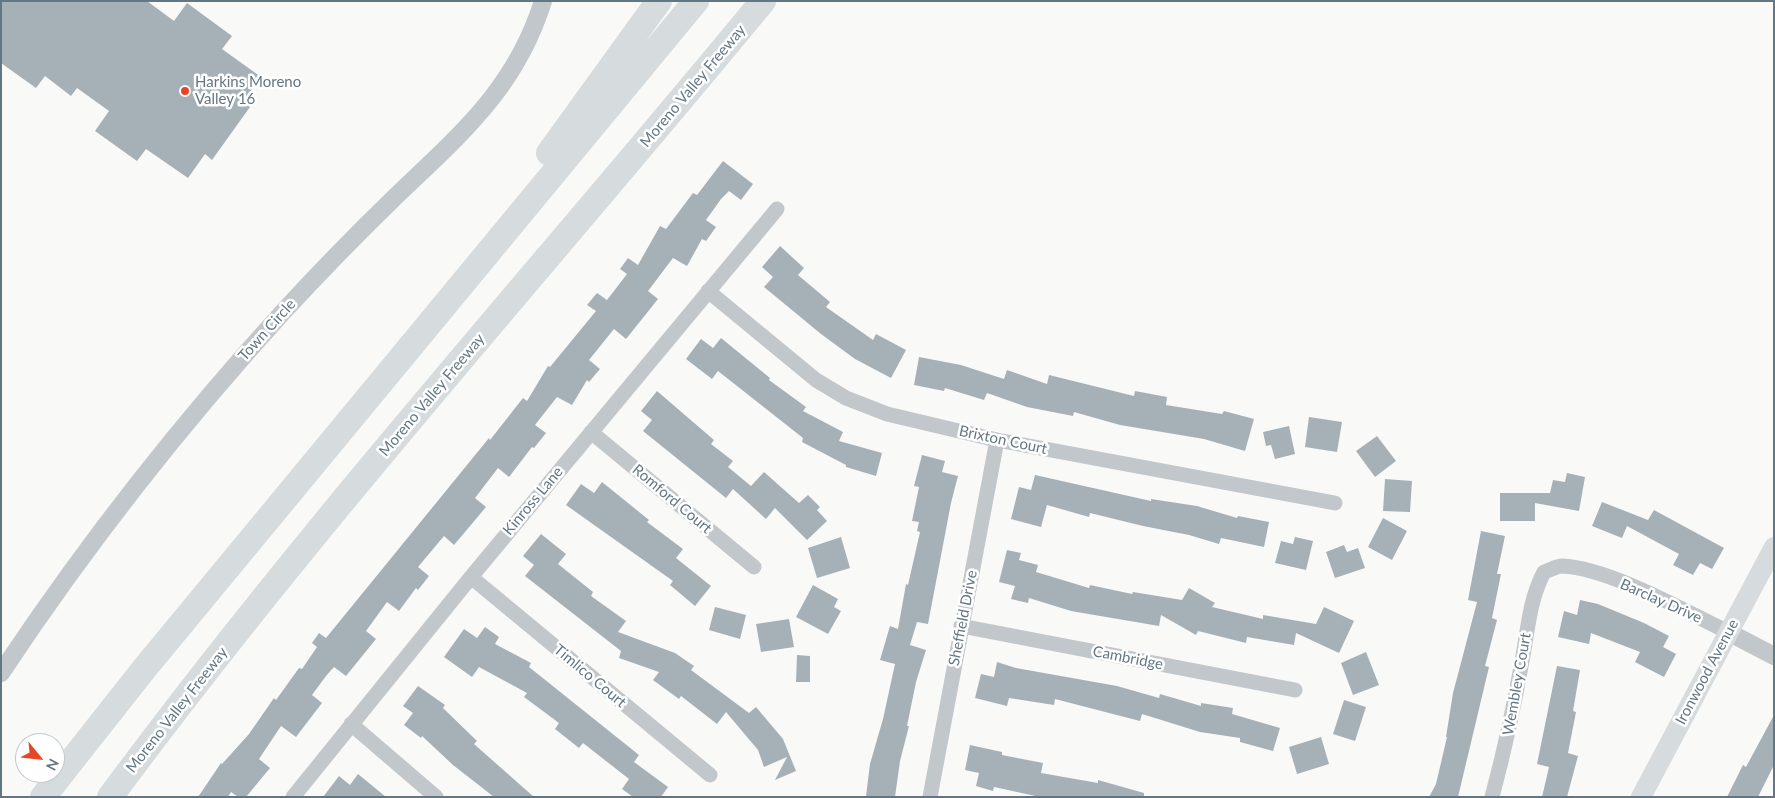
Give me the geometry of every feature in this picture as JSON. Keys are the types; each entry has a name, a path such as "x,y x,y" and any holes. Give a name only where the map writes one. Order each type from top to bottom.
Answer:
{"highway":[{"path":"418,336 659,1"},
{"path":"43,797 144,669 696,1"},
{"name":"Moreno Valley Freeway","path":"110,797 179,704 416,413 664,121 763,1"},
{"path":"664,121 772,1"}],"main road":[{"name":"Ironwood Avenue","path":"1641,797 1774,547"}],"street":[{"name":"Town Circle","path":"1,673 91,544 220,383 322,271 486,108 519,59 543,1"},
{"name":"Kinross Lane","path":"293,797 471,576 777,209"},
{"name":"Brixton Court","path":"708,290 816,380 846,398 887,414 997,440 1335,503"},
{"name":"Romford Court","path":"591,432 754,566"},
{"name":"Sheffield Drive","path":"930,797 997,440"},
{"name":"Barclay Drive","path":"1544,572 1560,566 1596,572 1642,591 1774,656"},
{"name":"Wembley Court","path":"1492,797 1521,668 1531,604 1544,572"},
{"name":"Timlico Court","path":"471,576 710,775"},
{"name":"Cambridge","path":"961,626 1295,690"},
{"path":"351,724 436,797"}],"building":[{"name":"Harkins Moreno Valley 16","path":"1,1 147,1 174,21 187,3 232,36 222,49 261,77 243,102 250,107 212,160 205,154 188,178 146,149 137,161 95,131 109,111 77,88 71,96 45,76 36,88 1,63"},
{"path":"723,161 753,184 741,200 729,191 721,199 706,220 716,227 706,241 702,239 687,266 673,258 648,291 658,299 626,339 614,329 589,360 600,369 589,382 587,380 572,405 557,397 535,425 546,433 534,448 532,447 509,477 498,468 475,498 486,507 454,545 444,536 418,567 429,576 418,590 416,588 399,611 387,602 366,631 376,639 346,676 334,667 326,676 312,695 322,703 296,737 281,726 259,759 270,768 246,797 238,797 231,792 228,797 198,797 221,763 249,734 274,698 276,700 299,668 302,669 317,647 312,643 319,633 326,638 489,438 490,440 523,398 527,401 548,366 550,367 596,311 587,305 597,293 607,300 627,274 620,269 628,258 638,265 660,226 666,229 693,193 697,195"},
{"path":"780,246 804,268 798,275 830,302 826,307 873,340 876,334 906,350 891,378 855,359 764,287 773,277 762,267"},
{"path":"721,338 770,378 769,380 806,407 803,411 843,432 839,441 882,453 876,476 846,467 846,465 802,442 803,438 718,371 712,379 686,359 701,339 713,348"},
{"path":"919,357 961,365 1004,379 1007,370 1047,384 1049,375 1134,396 1135,391 1167,397 1166,405 1222,414 1224,411 1254,419 1245,451 1204,439 1120,425 1074,412 1073,416 1027,407 987,393 984,400 945,388 944,391 914,385"},
{"path":"657,391 714,440 711,444 733,461 728,467 751,486 764,472 799,503 808,495 820,507 817,510 827,521 807,540 775,508 766,519 733,489 726,498 643,431 652,420 641,411"},
{"path":"1309,417 1342,422 1337,452 1305,447"},
{"path":"1289,426 1295,454 1275,459 1271,445 1266,446 1263,432"},
{"path":"1377,436 1396,461 1375,477 1356,451"},
{"path":"922,455 945,461 942,472 958,476 928,624 917,622 910,645 926,650 916,682 907,726 909,726 900,761 895,797 866,796 870,764 883,719 895,664 880,660 890,626 898,629 906,584 908,585 920,532 917,531 919,522 912,521 919,487 914,486"},
{"path":"1567,473 1585,477 1579,511 1535,503 1535,521 1500,521 1500,493 1550,493 1553,480 1565,482"},
{"path":"1035,475 1151,501 1151,499 1197,506 1237,518 1238,516 1269,522 1264,547 1221,538 1219,544 1189,535 1090,513 1089,517 1047,505 1041,527 1011,519 1019,487 1031,490"},
{"path":"1385,479 1412,481 1410,512 1383,511"},
{"path":"602,482 649,520 647,522 683,549 676,558 711,586 695,606 670,585 673,581 566,505 581,484 594,493"},
{"path":"1602,502 1648,520 1654,510 1724,548 1712,569 1700,563 1693,575 1673,565 1679,554 1627,526 1622,538 1592,526"},
{"path":"1383,518 1407,531 1392,560 1368,547"},
{"path":"1481,531 1505,536 1497,574 1501,574 1492,618 1497,620 1485,666 1489,667 1458,797 1429,797 1436,784 1447,737 1453,693 1477,602 1468,600"},
{"path":"541,534 566,554 558,564 593,592 591,596 626,621 618,632 675,653 694,666 691,670 749,713 756,707 783,739 796,771 775,780 787,757 764,767 758,750 726,712 717,724 681,696 679,699 653,680 659,672 619,658 621,651 525,576 534,565 523,556"},
{"path":"841,537 850,568 817,578 808,548"},
{"path":"1295,537 1313,541 1306,570 1275,563 1281,541 1293,544"},
{"path":"1344,545 1347,552 1358,548 1365,568 1335,578 1326,552"},
{"path":"1007,550 1021,553 1019,560 1038,565 1036,572 1089,588 1090,585 1132,594 1133,592 1182,600 1189,588 1215,603 1212,607 1263,619 1263,615 1316,624 1324,607 1354,621 1339,653 1296,633 1294,645 1247,637 1246,643 1198,631 1196,635 1161,615 1159,626 1071,611 1029,598 1028,603 1011,599 1015,586 999,582"},
{"path":"813,585 838,599 834,607 841,611 828,634 796,617"},
{"path":"1580,600 1598,604 1644,623 1669,636 1663,647 1676,654 1664,677 1635,662 1640,652 1591,633 1589,644 1558,637 1564,611 1577,615"},
{"path":"715,607 746,615 740,639 709,630"},
{"path":"789,619 794,647 761,652 756,624"},
{"path":"485,627 499,637 495,644 531,663 529,667 639,755 634,762 668,787 661,797 633,797 622,789 629,779 583,743 579,748 555,729 559,723 524,697 527,693 479,667 472,677 444,657 464,629 477,638"},
{"path":"1366,652 1379,685 1353,695 1341,663"},
{"path":"797,655 810,656 810,682 796,682"},
{"path":"997,662 1016,668 1117,686 1159,698 1160,694 1201,706 1201,703 1233,708 1232,714 1280,728 1273,751 1240,742 1240,738 1200,732 1142,714 1140,721 1055,699 1054,705 1009,698 1007,706 975,698 981,674 994,677"},
{"path":"1557,666 1580,670 1573,711 1576,712 1568,753 1578,756 1567,797 1542,797 1549,767 1537,764"},
{"path":"418,686 445,705 443,708 477,741 474,744 534,797 494,797 453,765 422,736 421,738 404,725 413,713 403,706"},
{"path":"1344,700 1366,707 1355,741 1333,734"},
{"path":"1774,715 1774,765 1758,797 1727,797 1743,765 1746,767"},
{"path":"1321,737 1329,764 1297,774 1289,747"},
{"path":"970,745 1002,752 1002,755 1043,763 1041,773 1098,783 1098,780 1144,793 1144,797 1040,797 994,787 993,791 976,786 979,773 965,770"},
{"path":"358,774 386,797 323,797 339,776 350,785"}],"place":[{"name":"Harkins Moreno Valley 16","path":"185,91"}]}
